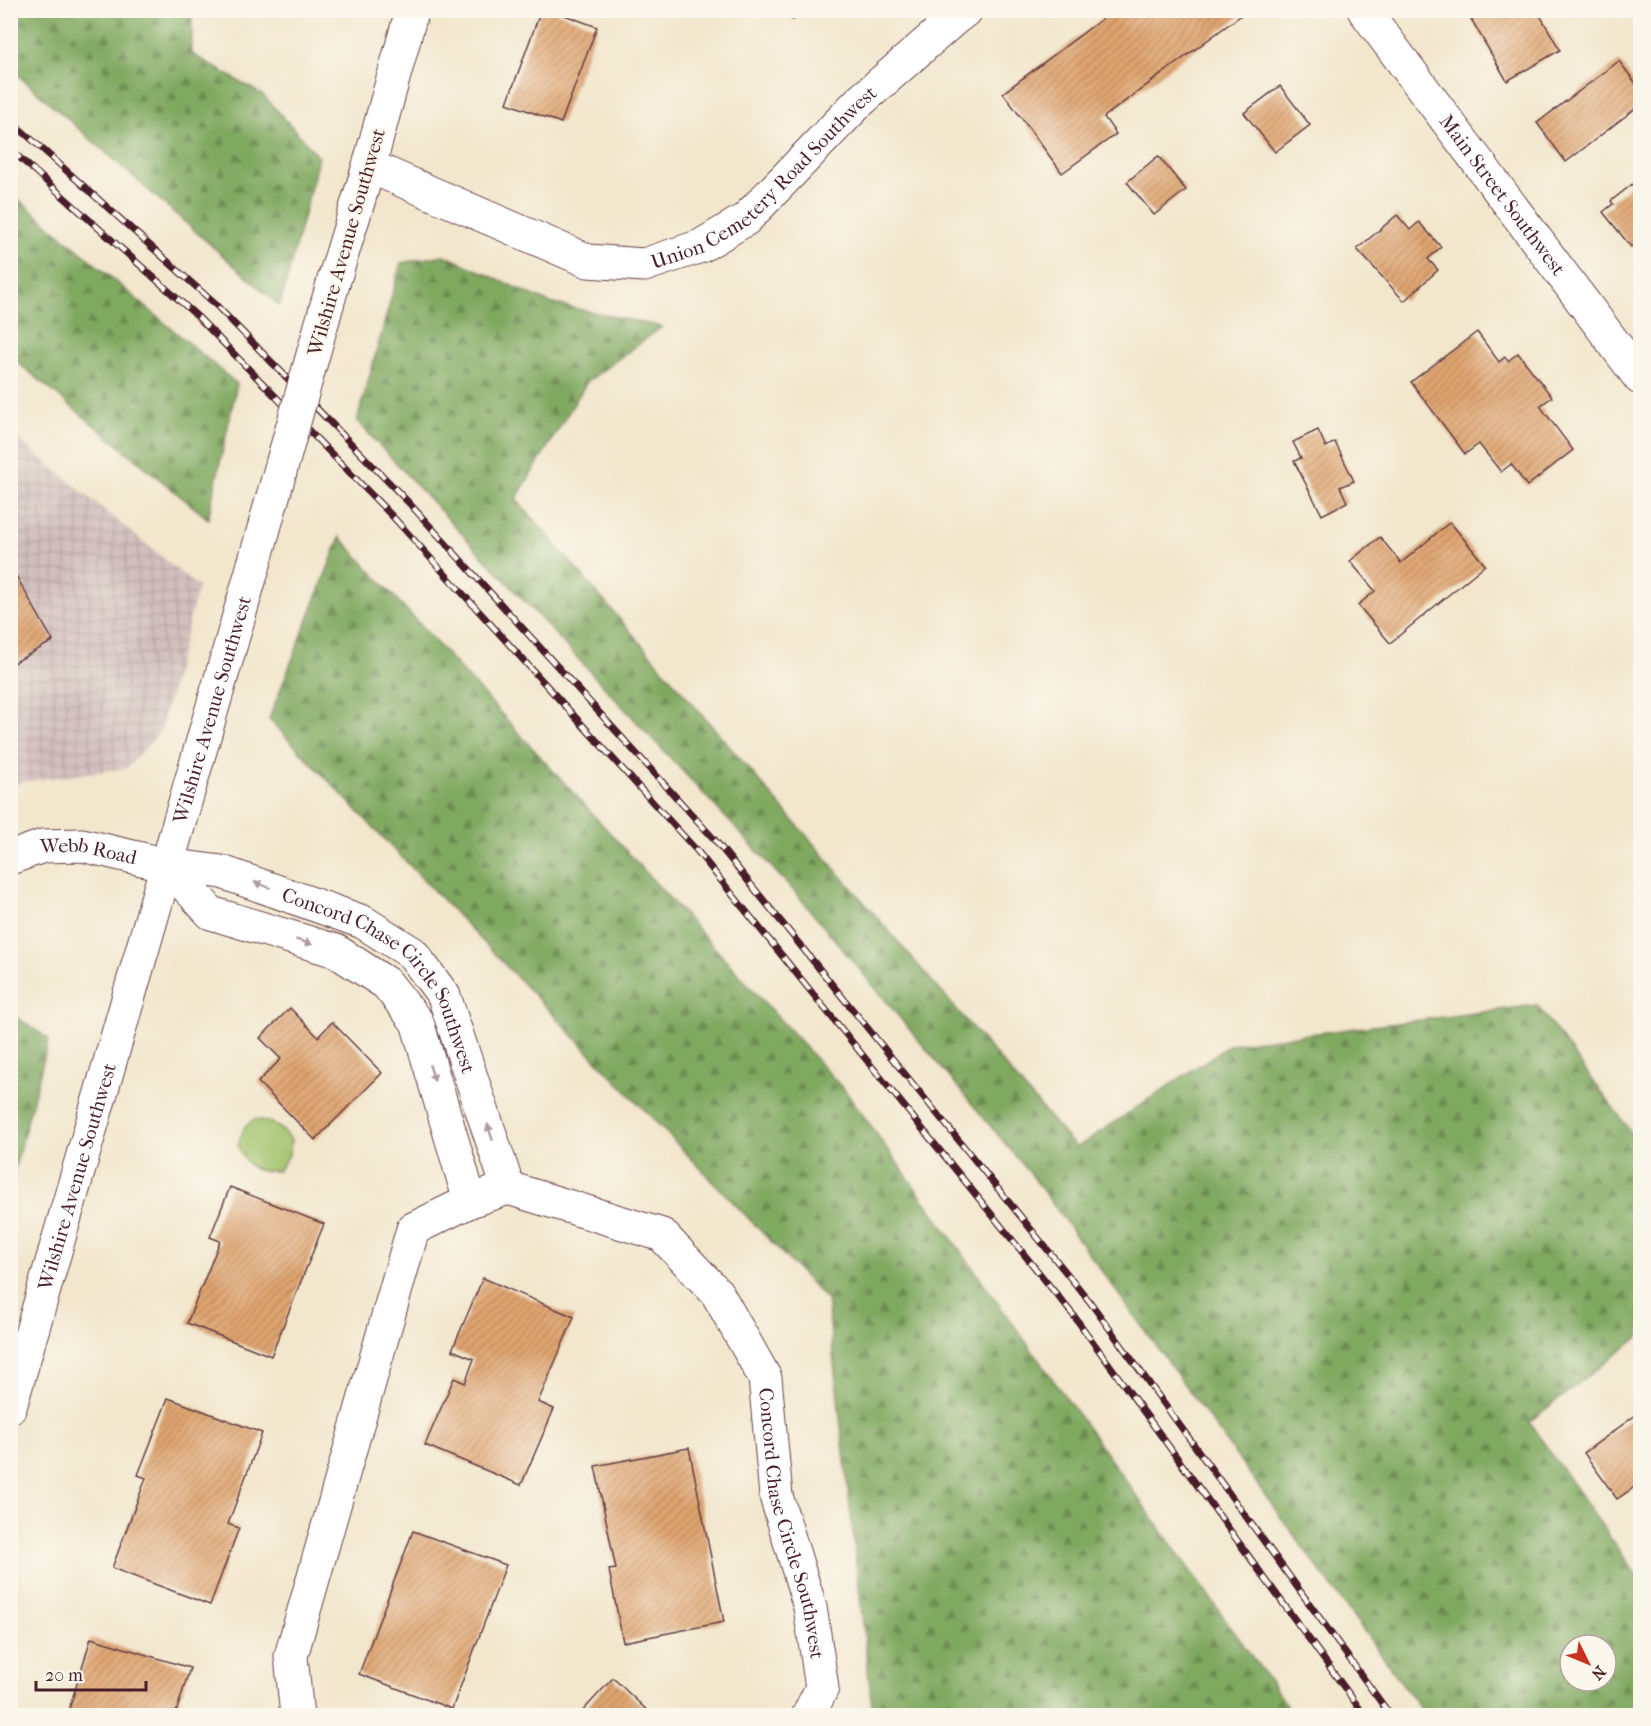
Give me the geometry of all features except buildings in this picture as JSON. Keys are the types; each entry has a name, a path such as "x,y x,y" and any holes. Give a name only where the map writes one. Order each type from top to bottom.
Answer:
{"street":[{"name":"Wilshire Avenue Southwest","path":"10,1407 334,280 369,166 412,10"},
{"name":"Union Cemetery Road Southwest","path":"369,166 588,261 644,265 702,246 746,219 858,103 966,10"},
{"name":"Main Street Southwest","path":"1364,10 1641,378"},
{"name":"Webb Road","path":"10,858 43,846 82,845 167,865"},
{"name":"Concord Chase Circle Southwest","path":"167,865 222,872 248,880 363,922 412,953 444,996 508,1188 662,1235 717,1293 765,1378 776,1496 810,1607 822,1688 808,1716"},
{"path":"167,865 210,913 336,951 387,984 417,1022 470,1201"},
{"path":"297,1716 291,1656 413,1229 470,1201 508,1188"}],"shaded area":[{"path":"11,433 198,587 160,732 127,768 20,782 11,789"}],"green space":[{"path":"11,10 192,11 192,54 263,95 319,157 280,306 11,69"},
{"path":"10,192 237,384 208,519 11,357"},
{"path":"444,255 550,303 662,327 587,382 516,499 1076,1148 1231,1044 1537,1005 1640,1144 1640,1336 1529,1422 1640,1580 1640,1715 1425,1715 1033,1177 794,891 357,421 401,263"},
{"path":"340,537 847,1093 1294,1715 873,1715 827,1300 269,719"},
{"path":"12,1014 49,1039 11,1183 10,1015"},
{"path":"254,1119 275,1125 291,1140 289,1155 278,1171 252,1168 238,1146 244,1128"}],"railway":[{"path":"10,120 213,302 409,503 714,839 1090,1302 1391,1716"},
{"path":"10,149 198,317 394,518 698,852 1074,1316 1365,1716"}]}
